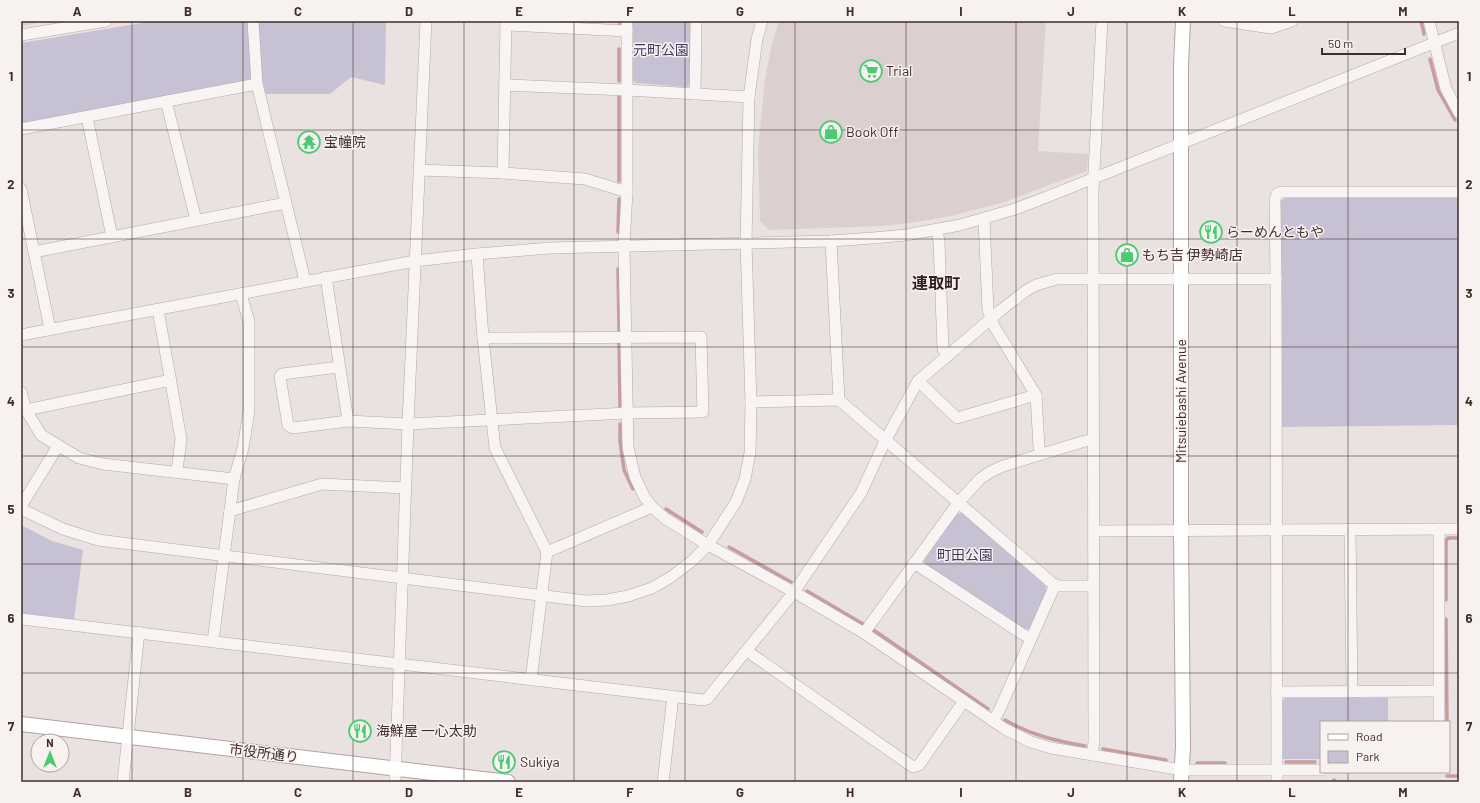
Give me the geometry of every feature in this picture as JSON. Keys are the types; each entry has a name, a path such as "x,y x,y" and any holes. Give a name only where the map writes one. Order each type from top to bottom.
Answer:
{"main road":[{"name":"Mitsuiebashi Avenue","path":"1182,776 1183,747 1180,530 1180,144 1183,21"},
{"name":"市役所通り","path":"21,724 128,737 396,775 508,782"}],"street":[{"path":"21,36 106,21"},
{"path":"253,21 257,84 305,281"},
{"path":"396,775 414,261 426,21"},
{"path":"695,94 696,21"},
{"path":"58,446 21,507 63,529 98,540 586,601 608,600 628,596 652,588 671,577 692,561 708,545 736,502 745,479 750,453 751,402 746,243 749,97 757,39 762,21"},
{"path":"1092,755 1094,742 1094,179 1102,21"},
{"path":"1224,21 1271,28 1292,21"},
{"path":"1429,21 1446,89 1459,112"},
{"path":"503,173 506,23 627,26 627,192 624,246 628,448 635,477 644,496 652,507 666,519 708,545 794,592 864,633 993,721 1031,742 1051,748 1092,755 1182,776 1277,770 1320,770"},
{"path":"21,335 414,261 550,248 831,241 906,235 937,230 984,219 1012,210 1094,179 1459,33"},
{"path":"21,129 257,84"},
{"path":"505,85 749,97"},
{"path":"166,101 196,220"},
{"path":"87,117 112,237"},
{"path":"419,170 585,178 627,192"},
{"path":"21,189 50,329"},
{"path":"1277,782 1275,200 1277,194 1281,192 1459,192"},
{"path":"34,252 286,203"},
{"path":"984,219 988,310 990,320 1036,395 1039,447 1041,454"},
{"path":"937,230 939,242 943,349 948,356"},
{"path":"831,241 839,400"},
{"path":"477,254 483,338 495,448 547,552 540,596 531,680"},
{"path":"326,277 348,421"},
{"path":"21,619 531,680 703,700 707,699 794,592 861,493 885,441 918,381 1027,290 1036,285 1057,280 1276,279"},
{"path":"213,641 234,479 243,448 249,411 249,322 241,294"},
{"path":"158,310 181,439 178,471"},
{"path":"339,367 282,374 280,377 288,425 293,428 348,421 408,424 703,412 701,337 483,338"},
{"path":"26,410 171,380"},
{"path":"918,381 956,418 1036,395"},
{"path":"21,392 26,410 41,435 78,458 103,464 178,471 234,479"},
{"path":"751,402 839,400 885,441 1055,585 1094,586"},
{"path":"864,633 958,503 975,484 990,472 1010,463 1094,440"},
{"path":"230,512 322,484 405,488"},
{"path":"547,552 652,507"},
{"path":"1350,529 1352,692"},
{"path":"1438,529 1439,721"},
{"path":"1094,530 1459,529"},
{"path":"914,563 1024,635 1031,638"},
{"path":"993,721 999,711 1055,585"},
{"path":"123,782 139,632"},
{"path":"747,651 913,767 919,765 964,701"},
{"path":"1276,692 1438,691"},
{"path":"663,782 672,696"}],"shaded area":[{"path":"21,21 49,21 21,26"},
{"path":"779,21 1046,21 1038,151 1088,154 1087,171 1004,202 951,216 883,226 769,230 760,221 758,148 765,80 772,43"}],"green space":[{"path":"154,21 249,21 252,75 250,81 21,124 21,43"},
{"path":"256,21 386,21 385,85 351,77 330,94 266,94 262,80"},
{"name":"元町公園","path":"633,21 691,21 690,84 686,87 636,83 632,80"},
{"path":"1285,198 1459,198 1459,425 1282,427 1281,201"},
{"name":"町田公園","path":"962,513 1046,586 1046,592 1030,629 1025,629 924,565 924,560 956,514"},
{"path":"21,525 52,541 83,550 74,620 21,613"},
{"path":"1285,698 1388,698 1388,721 1320,721 1320,759 1282,759 1282,701"}],"waterway":[{"path":"1421,21 1424,34"},
{"path":"619,49 619,81"},
{"path":"1430,59 1438,90 1455,120"},
{"path":"619,97 619,181"},
{"path":"618,232 619,199"},
{"path":"618,269 619,330"},
{"path":"619,341 620,407"},
{"path":"620,424 620,441 624,470 633,489"},
{"path":"666,509 702,532"},
{"path":"1446,600 1446,541 1448,538 1459,538"},
{"path":"729,547 791,582"},
{"path":"807,591 875,631 988,709"},
{"path":"1446,619 1447,721"},
{"path":"1005,720 1024,730 1044,737 1085,746"},
{"path":"1103,749 1166,760"},
{"path":"1286,762 1315,762"},
{"path":"1197,763 1225,763"},
{"path":"1447,776 1459,776"}],"place":[{"name":"Trial","path":"871,71"},
{"name":"Book Off","path":"831,132"},
{"name":"宝幢院","path":"309,142"},
{"name":"らーめんともや","path":"1211,232"},
{"name":"もち吉 伊勢崎店","path":"1127,255"},
{"name":"海鮮屋 一心太助","path":"360,731"},
{"name":"Sukiya","path":"504,762"}],"district":[{"name":"連取町","path":"936,283"}]}
